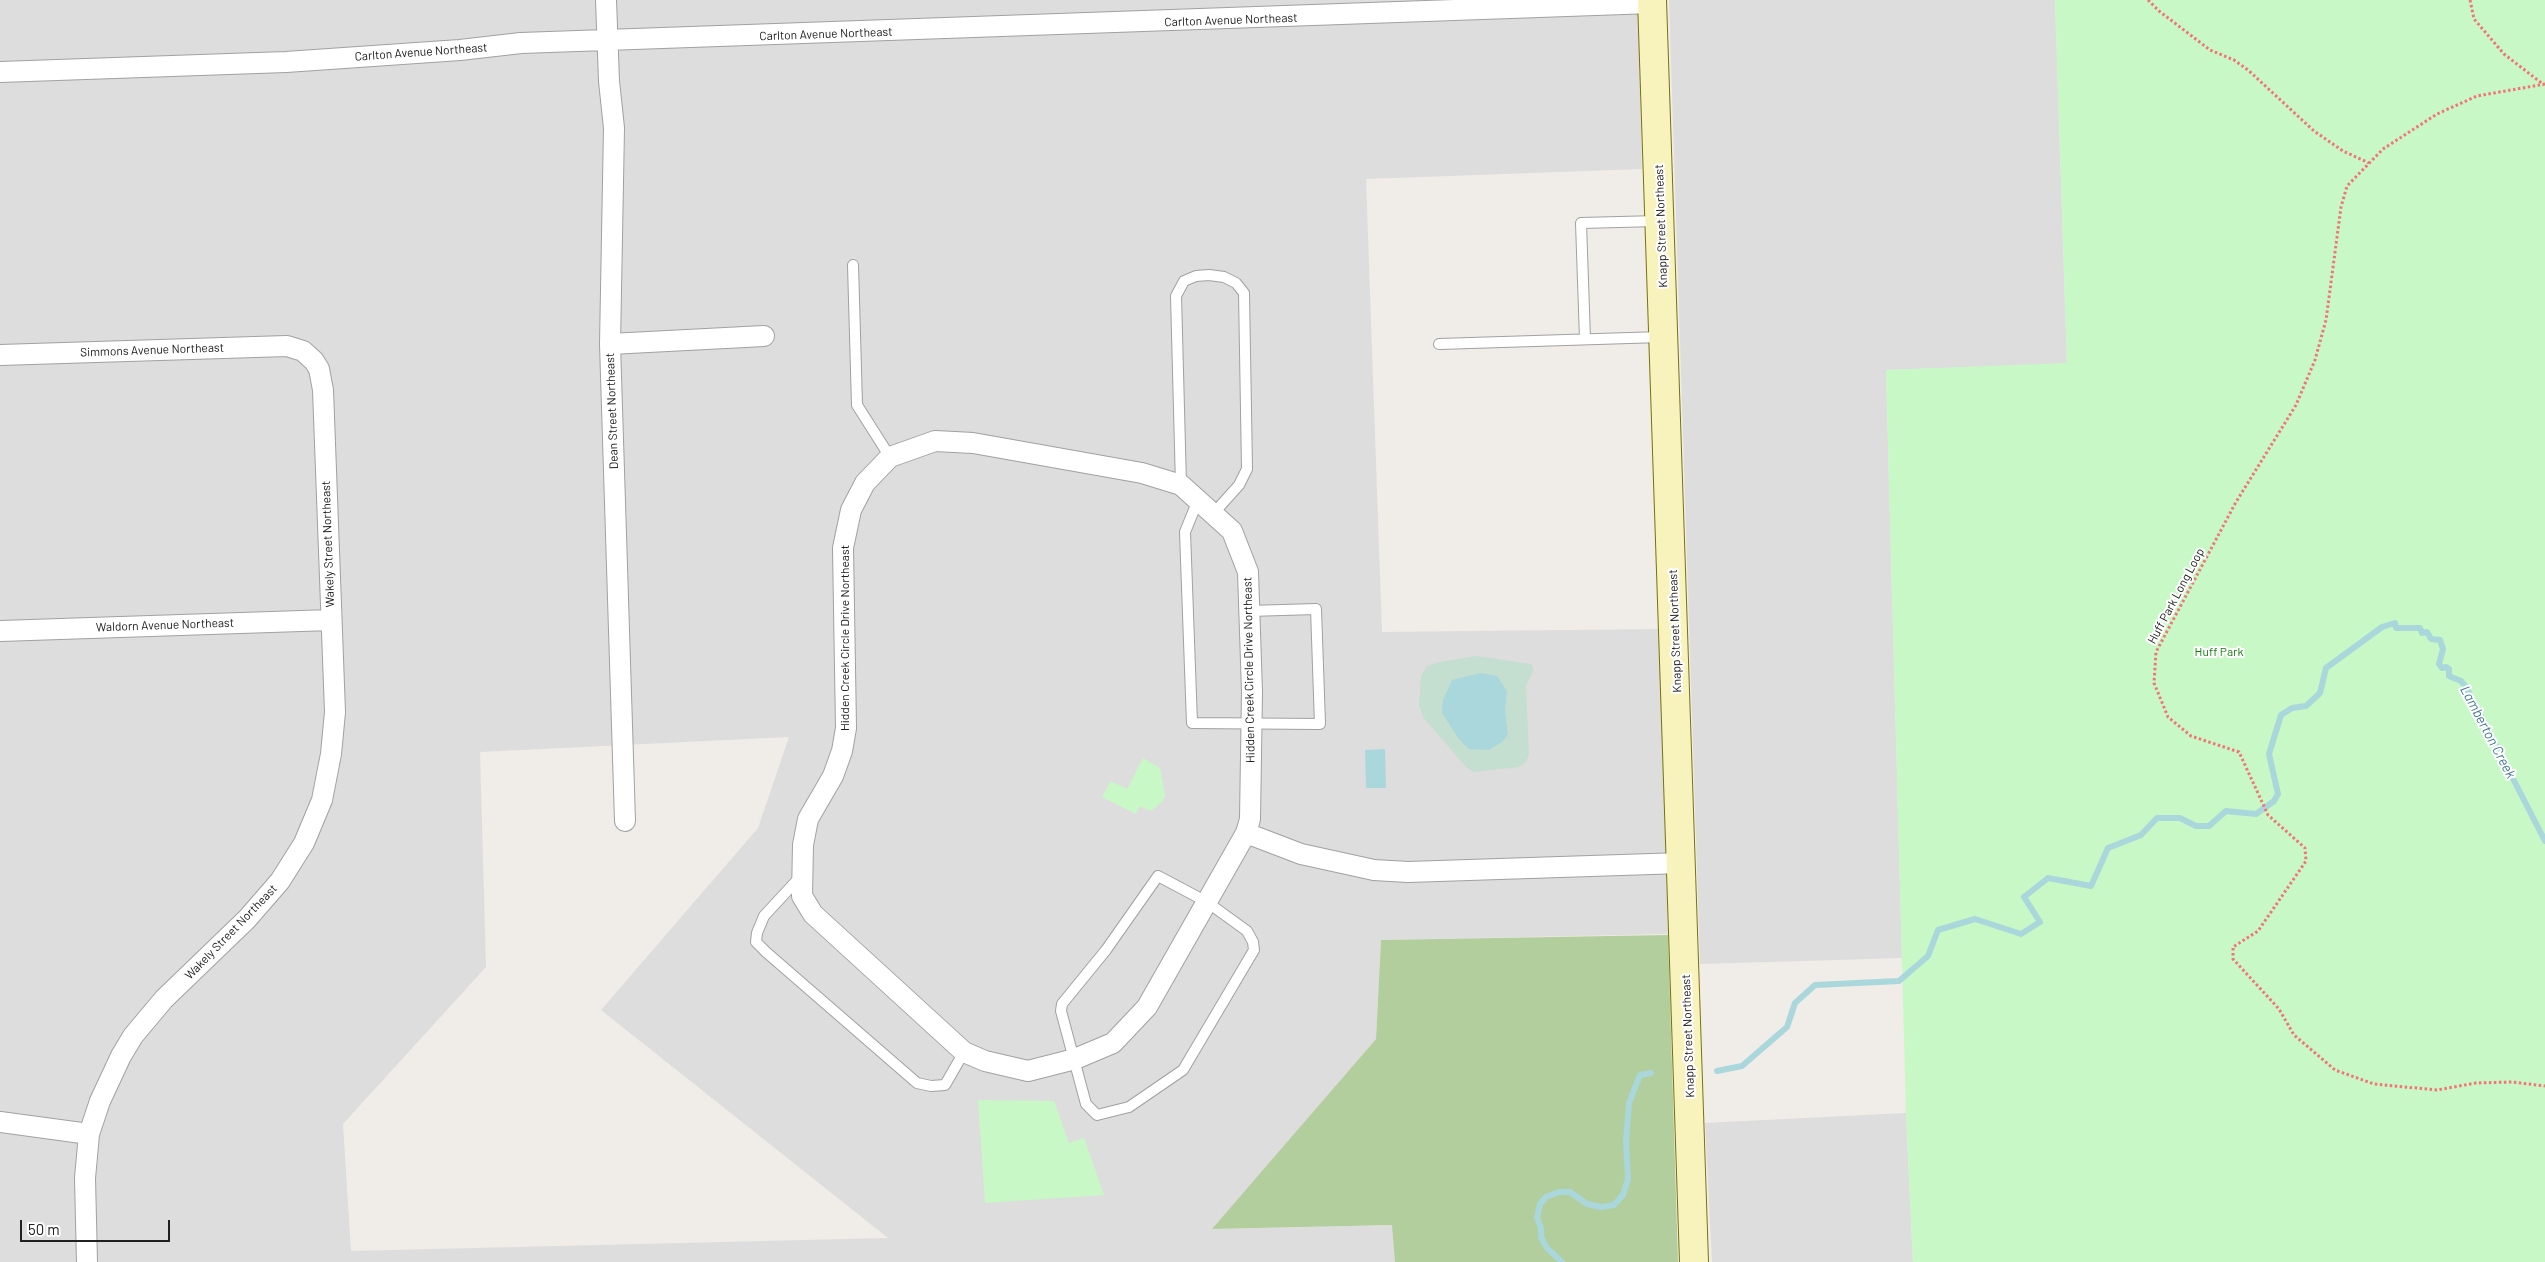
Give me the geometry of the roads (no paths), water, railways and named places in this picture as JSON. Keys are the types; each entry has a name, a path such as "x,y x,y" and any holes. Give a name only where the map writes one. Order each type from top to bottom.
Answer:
{"main road":[{"name":"Knapp Street Northeast","path":"1652,2 1665,337 1694,1262"}],"street":[{"name":"Dean Street Northeast","path":"606,0 609,81 614,128 610,344 625,822"},
{"name":"Carlton Avenue Northeast","path":"0,72 286,62 460,50 521,43 609,41 1348,8 1652,2"},
{"path":"610,344 764,336"},
{"name":"Simmons Avenue Northeast","path":"0,355 287,346 303,351"},
{"name":"Wakely Street Northeast","path":"87,1262 86,1178 89,1134 100,1101 133,1036 164,999 264,901 285,875 304,844 322,800 334,732 323,390 319,369 314,360 303,351"},
{"name":"Hidden Creek Circle Drive Northeast","path":"935,441 973,443 1142,473 1181,485 1232,531 1248,572 1251,725 1250,819 1246,833 1147,1006 1113,1043 1075,1059 1028,1071 985,1061 964,1052 813,914 802,896 803,845 808,819 833,776 842,751 846,728 843,548 851,510 865,483 890,457 935,441"},
{"name":"Waldorn Avenue Northeast","path":"0,630 331,620"},
{"path":"1246,833 1301,854 1374,870 1408,872 1682,863"},
{"path":"0,1122 89,1134"}],"lane":[{"path":"1585,339 1581,223 1661,221"},
{"path":"853,265 857,405 890,457"},
{"path":"1181,485 1176,296 1184,282 1196,276 1224,277 1236,283 1244,293 1247,469 1239,485 1213,514"},
{"path":"1439,344 1665,337"},
{"path":"1198,500 1184,532 1192,723 1251,725 1320,724 1316,609 1249,611"},
{"path":"801,876 764,916 757,933 756,942 917,1082 931,1086 945,1085 964,1052"},
{"path":"1158,876 1207,902 1247,931 1253,942 1254,950 1183,1070 1129,1107 1097,1115 1086,1104 1061,1012 1062,1004 1106,950 1158,876"}],"water":[{"path":"1481,673 1497,676 1507,691 1505,710 1508,734 1502,742 1489,750 1469,749 1459,739 1442,713 1443,700 1452,680"},
{"path":"1385,749 1386,788 1366,788 1365,750"}],"waterway":[{"name":"Lamberton Creek","path":"1717,1071 1742,1066 1787,1027 1795,1003 1815,985 1899,981 1928,956 1938,930 1975,919 2021,934 2040,922 2024,897 2048,878 2091,886 2108,848 2141,835 2157,818 2180,818 2196,826 2209,826 2226,811 2256,814 2274,801 2278,794 2269,754 2281,715 2292,708 2306,706 2320,693 2326,668 2382,627 2395,623 2396,628 2420,628 2422,633 2427,632 2431,639 2440,640 2443,649 2439,664 2442,668 2446,667 2449,669 2449,676 2461,681 2466,687 2545,841"},
{"name":"Lamberton Creek","path":"1562,1262 1547,1248 1541,1237 1541,1228 1537,1218 1540,1204 1546,1197 1559,1192 1570,1192 1587,1204 1601,1207 1614,1205 1623,1195 1628,1179 1626,1142 1629,1103 1640,1075 1651,1073"}],"park label":[{"name":"Huff Park","path":"2219,652"}]}
